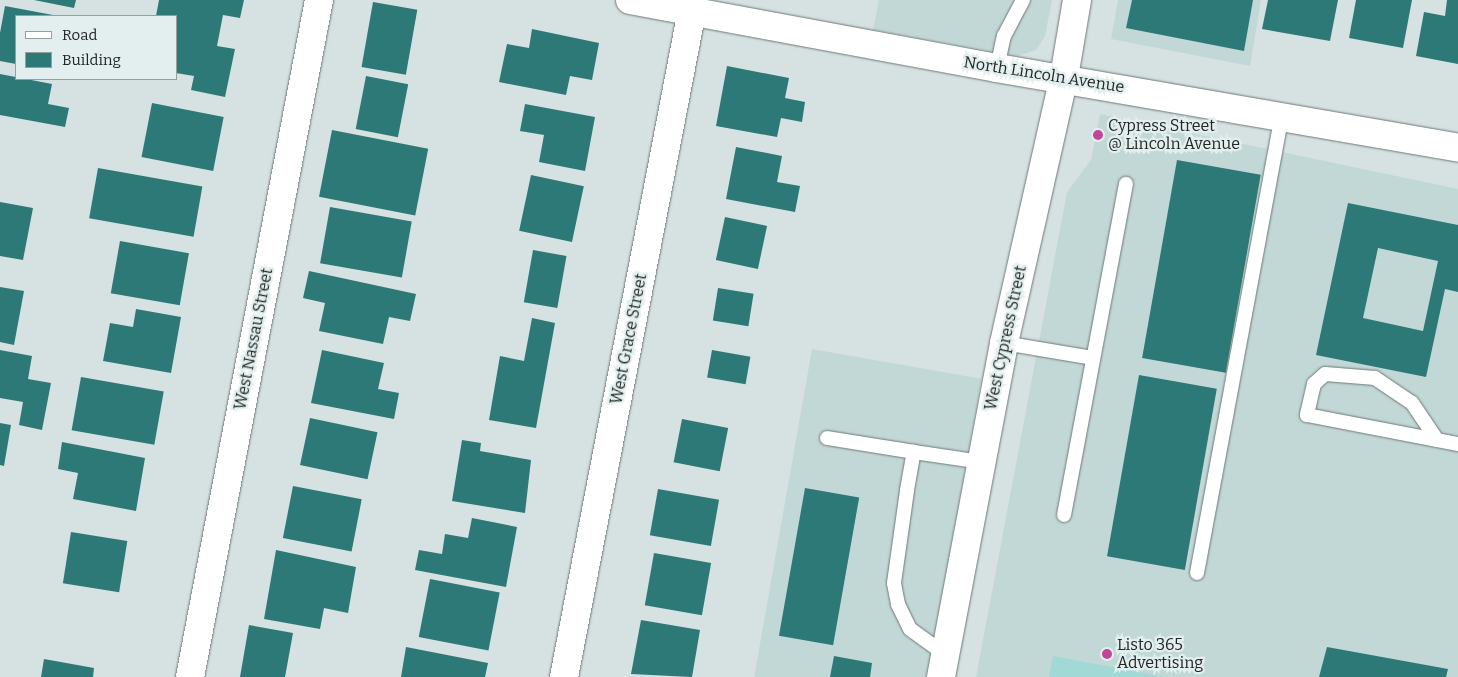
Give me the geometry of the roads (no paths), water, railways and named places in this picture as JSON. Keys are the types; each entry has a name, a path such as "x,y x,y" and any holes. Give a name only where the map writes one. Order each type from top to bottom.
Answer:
{"street":[{"name":"West Nassau Street","path":"190,677 319,0"},
{"name":"North Lincoln Avenue","path":"630,0 693,6 997,68 1064,77 1458,148"},
{"name":"West Cypress Street","path":"944,666 1004,343 1064,77 1077,0"},
{"name":"West Grace Street","path":"564,677 693,6"}],"lane":[{"path":"997,68 1004,36 1023,0"},
{"path":"1197,573 1282,116"},
{"path":"1064,515 1126,184"},
{"path":"1004,343 1093,358"},
{"path":"1437,440 1412,403 1374,378 1325,374 1314,384 1307,415 1437,440 1458,444"},
{"path":"828,438 982,462"},
{"path":"914,452 894,583 898,604 910,628 944,666"}],"place":[{"name":"Cypress Street @ Lincoln Avenue","path":"1098,135"},
{"name":"Listo 365 Advertising","path":"1107,654"}]}
